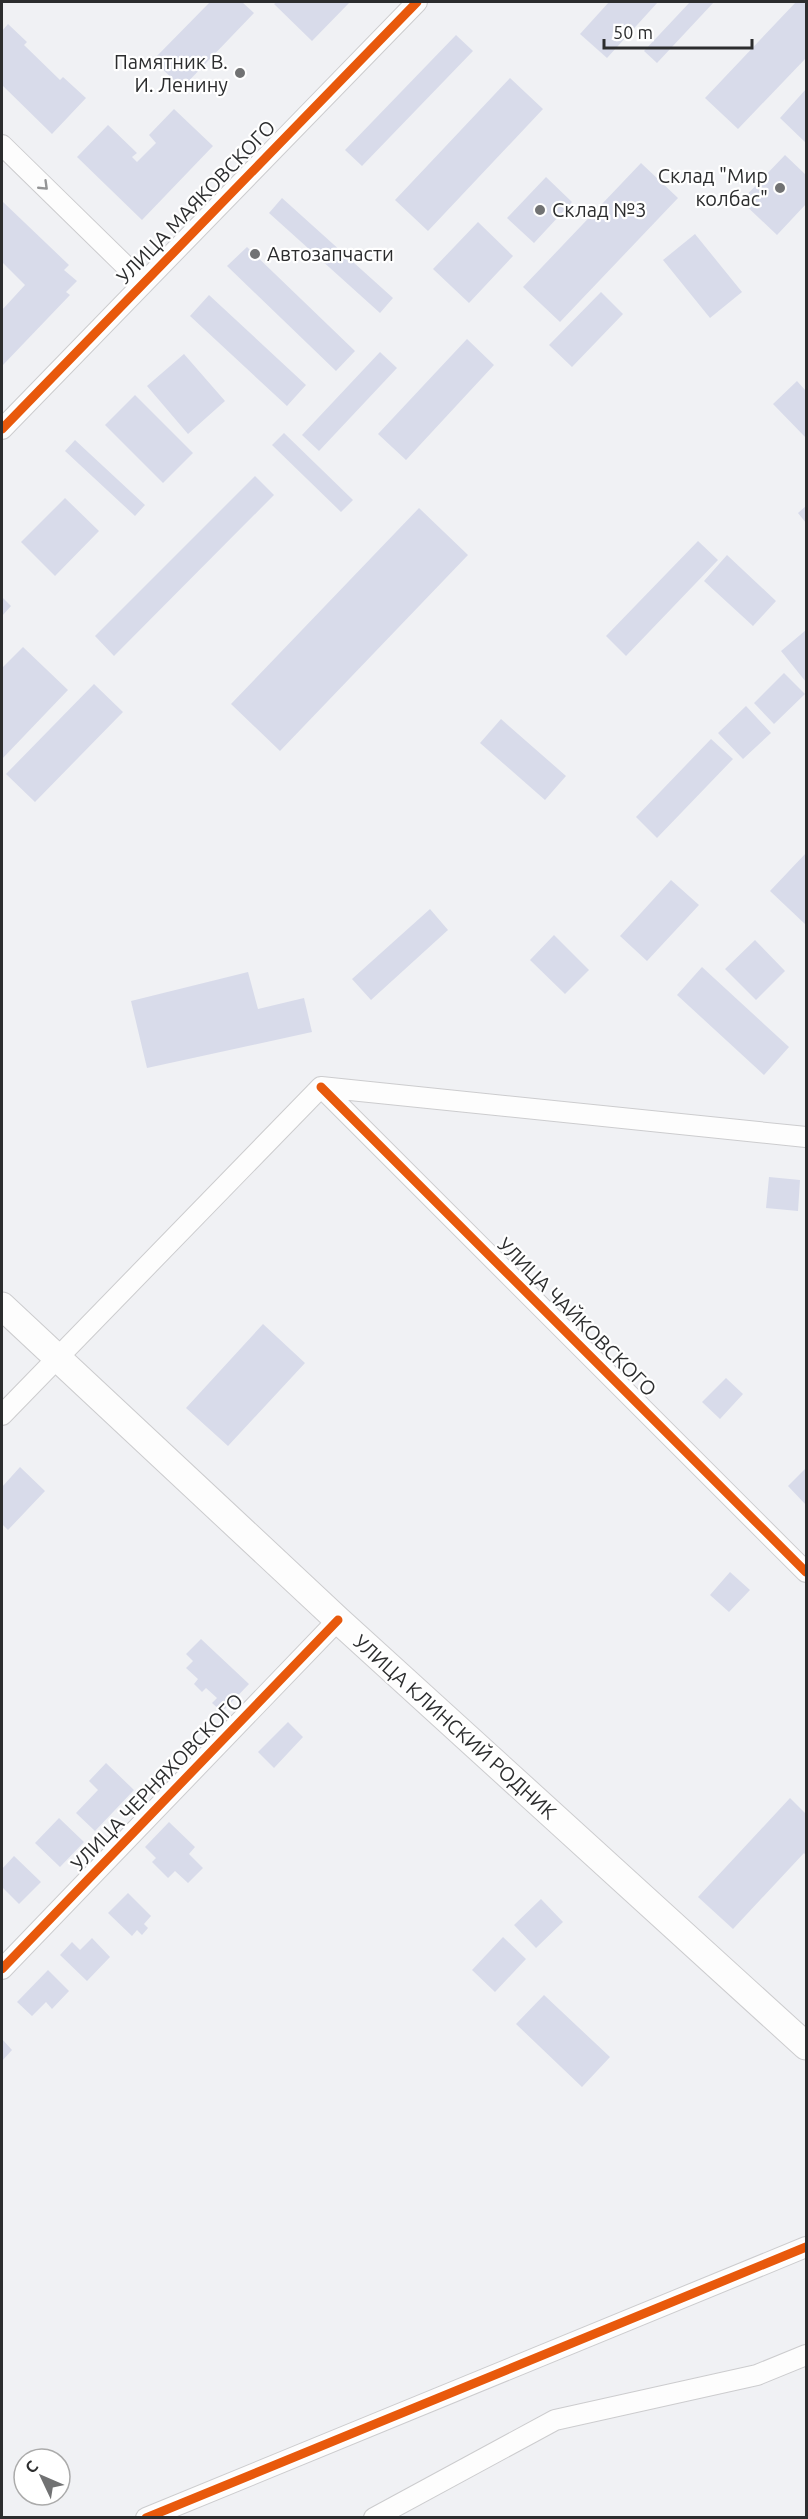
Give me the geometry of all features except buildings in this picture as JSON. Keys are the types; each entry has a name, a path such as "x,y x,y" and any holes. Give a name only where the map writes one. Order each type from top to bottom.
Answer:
{"main road":[{"name":"УЛИЦА КЛИНСКИЙ РОДНИК","path":"2,1306 338,1620 807,2046"}],"street":[{"name":"УЛИЦА МАЯКОВСКОГО","path":"2,429 142,282 417,2"},
{"path":"2,145 142,282"},
{"path":"2,1415 321,1087 807,1137"},
{"name":"УЛИЦА ЧАЙКОВСКОГО","path":"321,1087 807,1572"},
{"name":"УЛИЦА ЧЕРНЯХОВСКОГО","path":"2,1968 338,1620"},
{"path":"146,2517 807,2247"},
{"path":"374,2517 555,2420 757,2375 807,2355"}],"cycle path":[{"path":"2,429 417,2"},
{"path":"321,1087 806,1572"},
{"path":"2,1969 338,1620"},
{"path":"146,2518 806,2247"}],"place":[{"name":"Памятник В. И. Ленину","path":"240,73"},
{"name":"Склад \"Мир колбас\"","path":"780,188"},
{"name":"Склад №3","path":"540,210"},
{"name":"Автозапчасти","path":"255,254"}]}
